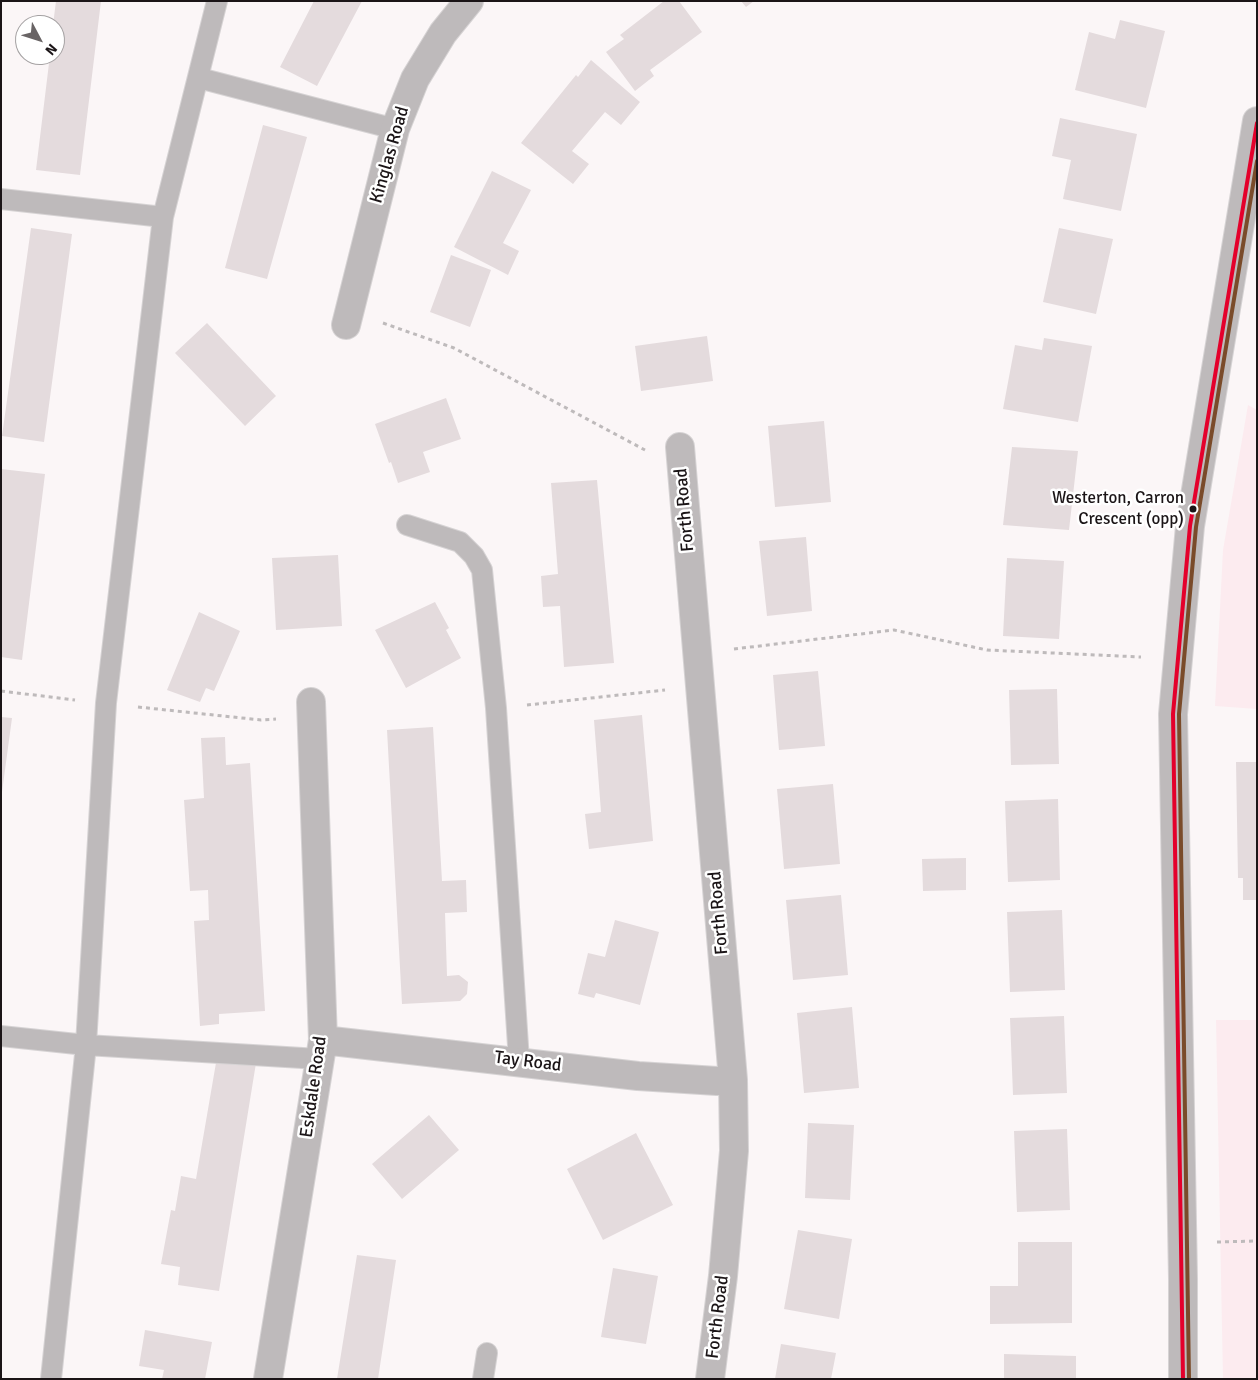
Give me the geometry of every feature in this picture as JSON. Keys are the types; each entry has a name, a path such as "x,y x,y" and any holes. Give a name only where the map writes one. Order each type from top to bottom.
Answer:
{"street":[{"name":"Kinglas Road","path":"348,318 395,129 415,79 443,34 470,1"},
{"path":"1182,1379 1183,1279 1173,714 1190,526 1248,231 1257,121"},
{"name":"Forth Road","path":"680,458 733,1080 734,1151 724,1276 710,1379"},
{"name":"Eskdale Road","path":"268,1379 321,1049 311,710"},
{"name":"Tay Road","path":"321,1049 518,1061 638,1076 716,1081 733,1080"}],"lane":[{"path":"52,1379 86,1045 106,704 163,216 217,1"},
{"path":"199,78 395,129"},
{"path":"1,199 163,216"},
{"path":"407,525 460,542 474,556 482,570 496,708 518,1061"},
{"path":"1,1036 86,1045 321,1049"},
{"path":"483,1379 487,1353"}],"path":[{"path":"348,318 454,348 680,458"},
{"path":"698,653 894,630 987,650 1177,658"},
{"path":"496,708 700,686"},
{"path":"1,691 260,720 311,710"}],"shaded area":[{"path":"1248,405 1257,410 1257,709 1215,706 1223,550"},
{"path":"1216,1020 1257,1020 1257,1379 1223,1379"}],"building":[{"path":"56,1 101,1 80,175 36,170 49,65 65,65 65,15 54,15"},
{"path":"314,1 362,1 317,86 280,67"},
{"path":"664,1 679,1 702,32 650,70 654,76 635,91 606,52 624,39 620,35"},
{"path":"741,1 754,1 746,7"},
{"path":"1120,20 1165,31 1146,108 1075,90 1089,32 1115,39"},
{"path":"591,60 640,102 621,125 605,112 572,151 589,164 573,184 521,143 576,75 578,77"},
{"path":"1060,118 1137,134 1121,211 1063,199 1071,160 1052,156"},
{"path":"263,125 307,137 267,279 225,268"},
{"path":"492,171 531,190 503,243 519,251 508,275 454,247"},
{"path":"31,228 72,234 44,442 2,436"},
{"path":"1059,228 1113,239 1096,314 1043,302"},
{"path":"451,255 491,270 470,327 430,312"},
{"path":"207,323 276,396 245,426 175,353"},
{"path":"707,336 713,381 641,391 635,346"},
{"path":"1044,338 1092,346 1078,422 1003,409 1015,345 1042,350"},
{"path":"446,398 461,439 423,452 430,472 398,483 375,424"},
{"path":"824,421 831,502 775,507 768,426"},
{"path":"1012,447 1078,451 1069,530 1003,525"},
{"path":"1,469 45,474 22,660 1,657"},
{"path":"597,480 614,663 564,667 560,606 543,607 541,576 558,574 551,483"},
{"path":"806,537 812,611 767,616 759,541"},
{"path":"338,555 342,626 276,630 272,558"},
{"path":"1007,558 1064,561 1059,639 1003,636"},
{"path":"435,602 449,628 446,630 461,658 406,688 375,630"},
{"path":"199,612 240,631 214,691 206,688 200,702 167,690"},
{"path":"818,671 825,746 779,750 773,675"},
{"path":"1057,689 1059,764 1011,765 1009,690"},
{"path":"642,715 653,841 589,849 585,814 601,812 594,720"},
{"path":"1,717 12,718 2,792 1,792"},
{"path":"433,727 442,881 466,880 467,912 445,913 447,976 459,975 468,982 467,994 460,1001 402,1004 387,730"},
{"path":"225,737 226,765 250,763 265,1011 219,1014 219,1024 200,1026 194,921 209,920 208,890 190,891 184,800 204,798 201,738"},
{"path":"1236,762 1257,762 1257,900 1243,900 1243,878 1238,878"},
{"path":"833,784 840,864 784,869 777,789"},
{"path":"1058,799 1060,880 1008,882 1005,801"},
{"path":"966,858 966,890 923,891 922,859"},
{"path":"841,895 848,975 793,980 786,900"},
{"path":"1062,910 1065,990 1010,992 1007,912"},
{"path":"615,920 659,932 640,1005 596,993 594,998 578,994 588,953 605,957"},
{"path":"852,1007 859,1088 804,1093 797,1013"},
{"path":"1064,1016 1067,1093 1013,1095 1010,1018"},
{"path":"217,1057 256,1063 219,1291 178,1285 180,1267 161,1264 171,1210 175,1211 181,1176 196,1179"},
{"path":"429,1115 459,1150 402,1199 372,1164"},
{"path":"808,1123 854,1125 850,1200 805,1198"},
{"path":"1067,1129 1070,1210 1017,1212 1014,1131"},
{"path":"636,1133 673,1205 603,1240 567,1169"},
{"path":"798,1230 852,1239 839,1319 784,1309"},
{"path":"1018,1242 1072,1242 1072,1323 990,1324 990,1286 1018,1286"},
{"path":"357,1255 396,1260 378,1379 337,1379"},
{"path":"613,1268 658,1276 646,1344 601,1337"},
{"path":"145,1330 212,1342 205,1379 162,1379 164,1370 139,1366"},
{"path":"781,1344 836,1353 831,1379 775,1379"},
{"path":"1004,1354 1076,1356 1076,1379 1004,1379"}],"transit line":[{"path":"1183,1379 1173,714 1190,526 1257,123"},
{"path":"1189,1379 1179,714 1196,527 1257,161"}],"place":[{"name":"Westerton, Carron Crescent (opp)","path":"1193,509"}]}
